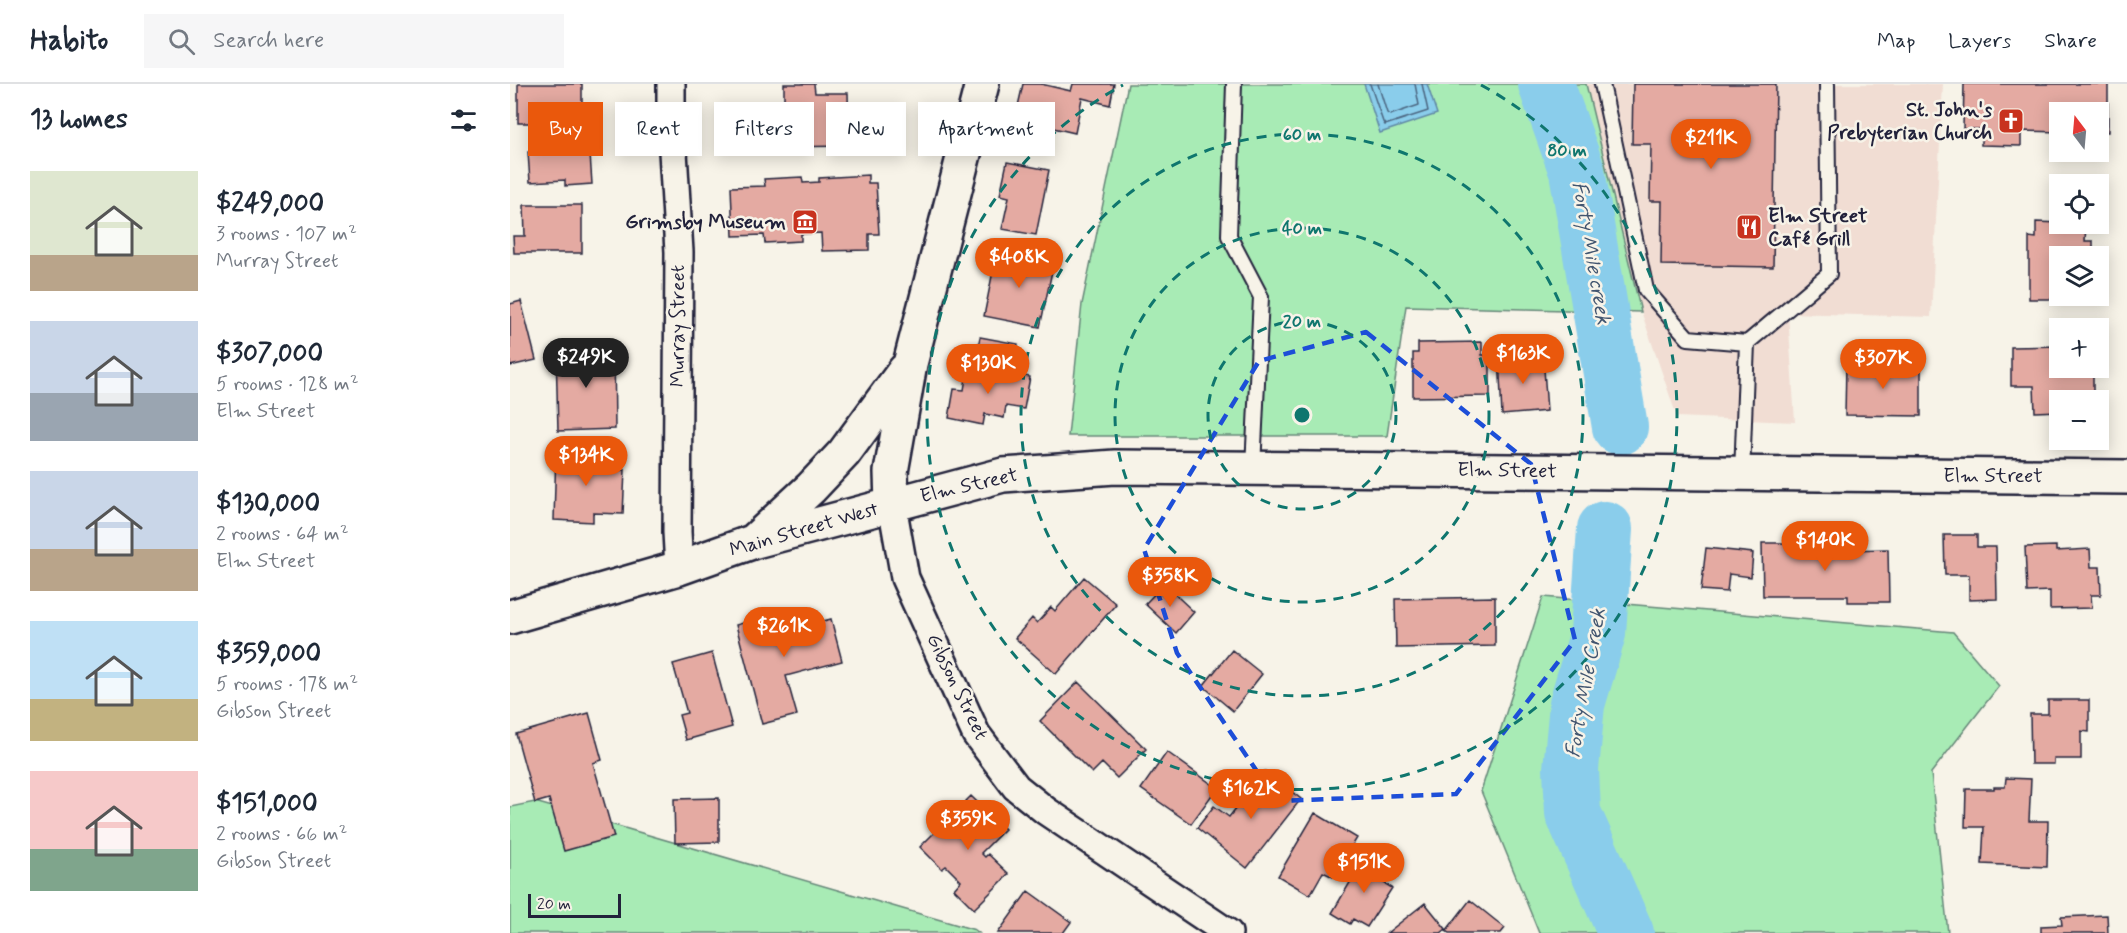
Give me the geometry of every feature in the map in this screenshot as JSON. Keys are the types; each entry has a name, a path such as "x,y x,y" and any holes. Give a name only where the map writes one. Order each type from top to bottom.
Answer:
{"main road":[{"name":"Main Street West","path":"510,617 679,568 753,542 892,505 891,472 910,364 981,84"},
{"path":"753,542 811,488 844,453 910,364"},
{"name":"Elm Street","path":"892,505 1003,475 1115,467 2127,477"}],"street":[{"name":"Murray Street","path":"671,84 679,252 677,532 679,568"},
{"name":"Gibson Street","path":"892,505 905,578 976,734 1016,788 1046,811 1228,933"}],"lane":[{"path":"1234,84 1228,236 1262,297 1253,468"},
{"path":"1602,84 1646,290 1688,338 1747,344 1829,274 1827,84"},
{"path":"1742,474 1747,344"}],"highlighted area":[{"path":"1366,332 1531,464 1575,640 1456,794 1277,801 1177,653 1144,549 1259,361"}],"shaded area":[{"path":"1586,84 1943,84 1931,317 1788,313 1795,422 1677,417 1641,311"}],"green space":[{"path":"1128,84 1586,84 1641,312 1406,306 1387,436 1068,436 1082,304"},
{"path":"1543,597 1953,632 1999,686 1931,773 1948,933 1539,933 1481,791"},
{"path":"535,802 979,933 510,933 510,807"}],"water":[{"path":"1364,84 1427,84 1437,114 1380,133"}],"building":[{"path":"518,84 582,84 582,102 528,102 528,123 518,123"},
{"path":"784,84 814,84 815,93 848,93 848,102 826,102 826,146 814,147 814,102 784,102"},
{"path":"1023,84 1041,84 1071,91 1073,84 1114,84 1110,105 1082,98 1075,133 1055,128 1055,102 1019,102"},
{"path":"1633,84 1776,84 1773,267 1661,265 1662,201 1650,201 1651,144 1632,144"},
{"name":"St. John's Prebyterian Church","path":"1964,84 2108,84 2108,102 2049,102 2049,132 2021,131 2021,146 1981,145 1981,129 1963,129"},
{"path":"528,156 590,156 592,184 565,186 565,180 530,182"},
{"path":"1007,162 1049,170 1036,235 1002,229 1009,197 1000,195"},
{"name":"Grimsby Museum","path":"868,175 868,183 876,183 879,234 869,234 869,250 822,251 821,233 801,234 801,241 765,243 764,235 733,236 731,187 765,186 764,179 802,177 803,183 819,182 819,178"},
{"path":"524,205 582,205 582,253 514,253 513,236 525,236"},
{"path":"2036,222 2049,223 2049,234 2085,234 2085,241 2093,241 2093,246 2049,246 2049,299 2029,299 2029,237 2036,238"},
{"path":"997,251 1054,262 1040,327 984,316"},
{"path":"521,301 536,360 510,366 510,304"},
{"path":"980,337 1018,344 1012,373 974,366"},
{"path":"1482,342 1482,355 1490,355 1490,396 1413,397 1413,353 1418,353 1418,343"},
{"path":"2049,346 2049,378 2093,378 2093,390 2049,390 2049,411 2035,412 2034,386 2011,386 2011,347"},
{"path":"614,348 615,429 558,431 556,349"},
{"path":"1543,355 1547,411 1502,415 1499,357"},
{"path":"1846,364 1921,365 1921,416 1845,415"},
{"path":"968,366 1030,377 1024,409 1006,406 1004,418 985,414 983,425 949,418 954,389 964,390"},
{"path":"556,450 598,451 598,469 625,470 623,514 593,513 593,522 554,520"},
{"path":"1944,535 1977,535 1977,547 1996,547 1997,599 1969,600 1969,575 1945,575"},
{"path":"1762,543 1846,543 1846,550 1888,549 1889,602 1848,602 1848,596 1763,596"},
{"path":"2056,546 2056,551 2090,549 2091,567 2100,567 2101,595 2091,595 2092,608 2050,609 2050,591 2027,592 2025,547"},
{"path":"1706,548 1753,553 1751,577 1729,574 1727,592 1701,590"},
{"path":"1084,577 1116,604 1056,674 1015,638 1032,618 1037,623 1051,607 1055,611"},
{"path":"1164,584 1194,612 1176,633 1145,604"},
{"path":"1495,597 1495,646 1396,648 1395,599"},
{"path":"797,608 801,627 831,619 842,661 786,676 797,715 762,724 736,625"},
{"path":"1232,650 1262,674 1233,711 1203,686"},
{"path":"712,653 732,727 686,740 679,715 687,713 673,664"},
{"path":"1078,682 1146,749 1117,778 1102,763 1092,773 1040,721"},
{"path":"2048,700 2089,700 2089,732 2081,731 2081,759 2054,759 2054,764 2031,764 2030,714 2048,714"},
{"path":"589,713 602,760 593,763 614,837 564,851 549,799 535,803 516,734"},
{"path":"1167,752 1217,788 1191,824 1141,789"},
{"path":"1265,771 1301,799 1247,868 1197,828 1214,806 1229,817"},
{"path":"2006,778 2031,779 2029,821 2048,821 2047,867 1982,864 1984,827 1965,827 1966,789 2005,787"},
{"path":"971,796 1005,829 981,853 985,857 988,854 1009,874 974,909 954,889 961,881 946,866 942,869 920,847"},
{"path":"719,798 719,842 675,843 674,799"},
{"path":"1315,813 1357,838 1333,877 1323,872 1310,895 1278,876"},
{"path":"1365,857 1390,873 1384,883 1392,888 1367,927 1353,919 1350,924 1332,913"},
{"path":"1028,891 1071,922 1063,933 998,933"},
{"path":"1470,900 1505,928 1501,933 1449,933 1446,931"},
{"path":"1425,903 1446,929 1441,933 1387,933"},
{"path":"2107,915 2108,933 2041,933 2041,926 2062,925 2061,917"}],"waterway":[{"name":"Forty Mile creek","path":"1546,84 1577,171 1620,427"},
{"name":"Forty Mile Creek","path":"1605,529 1598,633 1577,704 1571,769 1573,813 1626,933"}],"place":[{"name":"St. John's Prebyterian Church","path":"2011,121"},
{"name":"Grimsby Museum","path":"805,222"},
{"name":"Elm Street Café Grill","path":"1749,227"}]}
